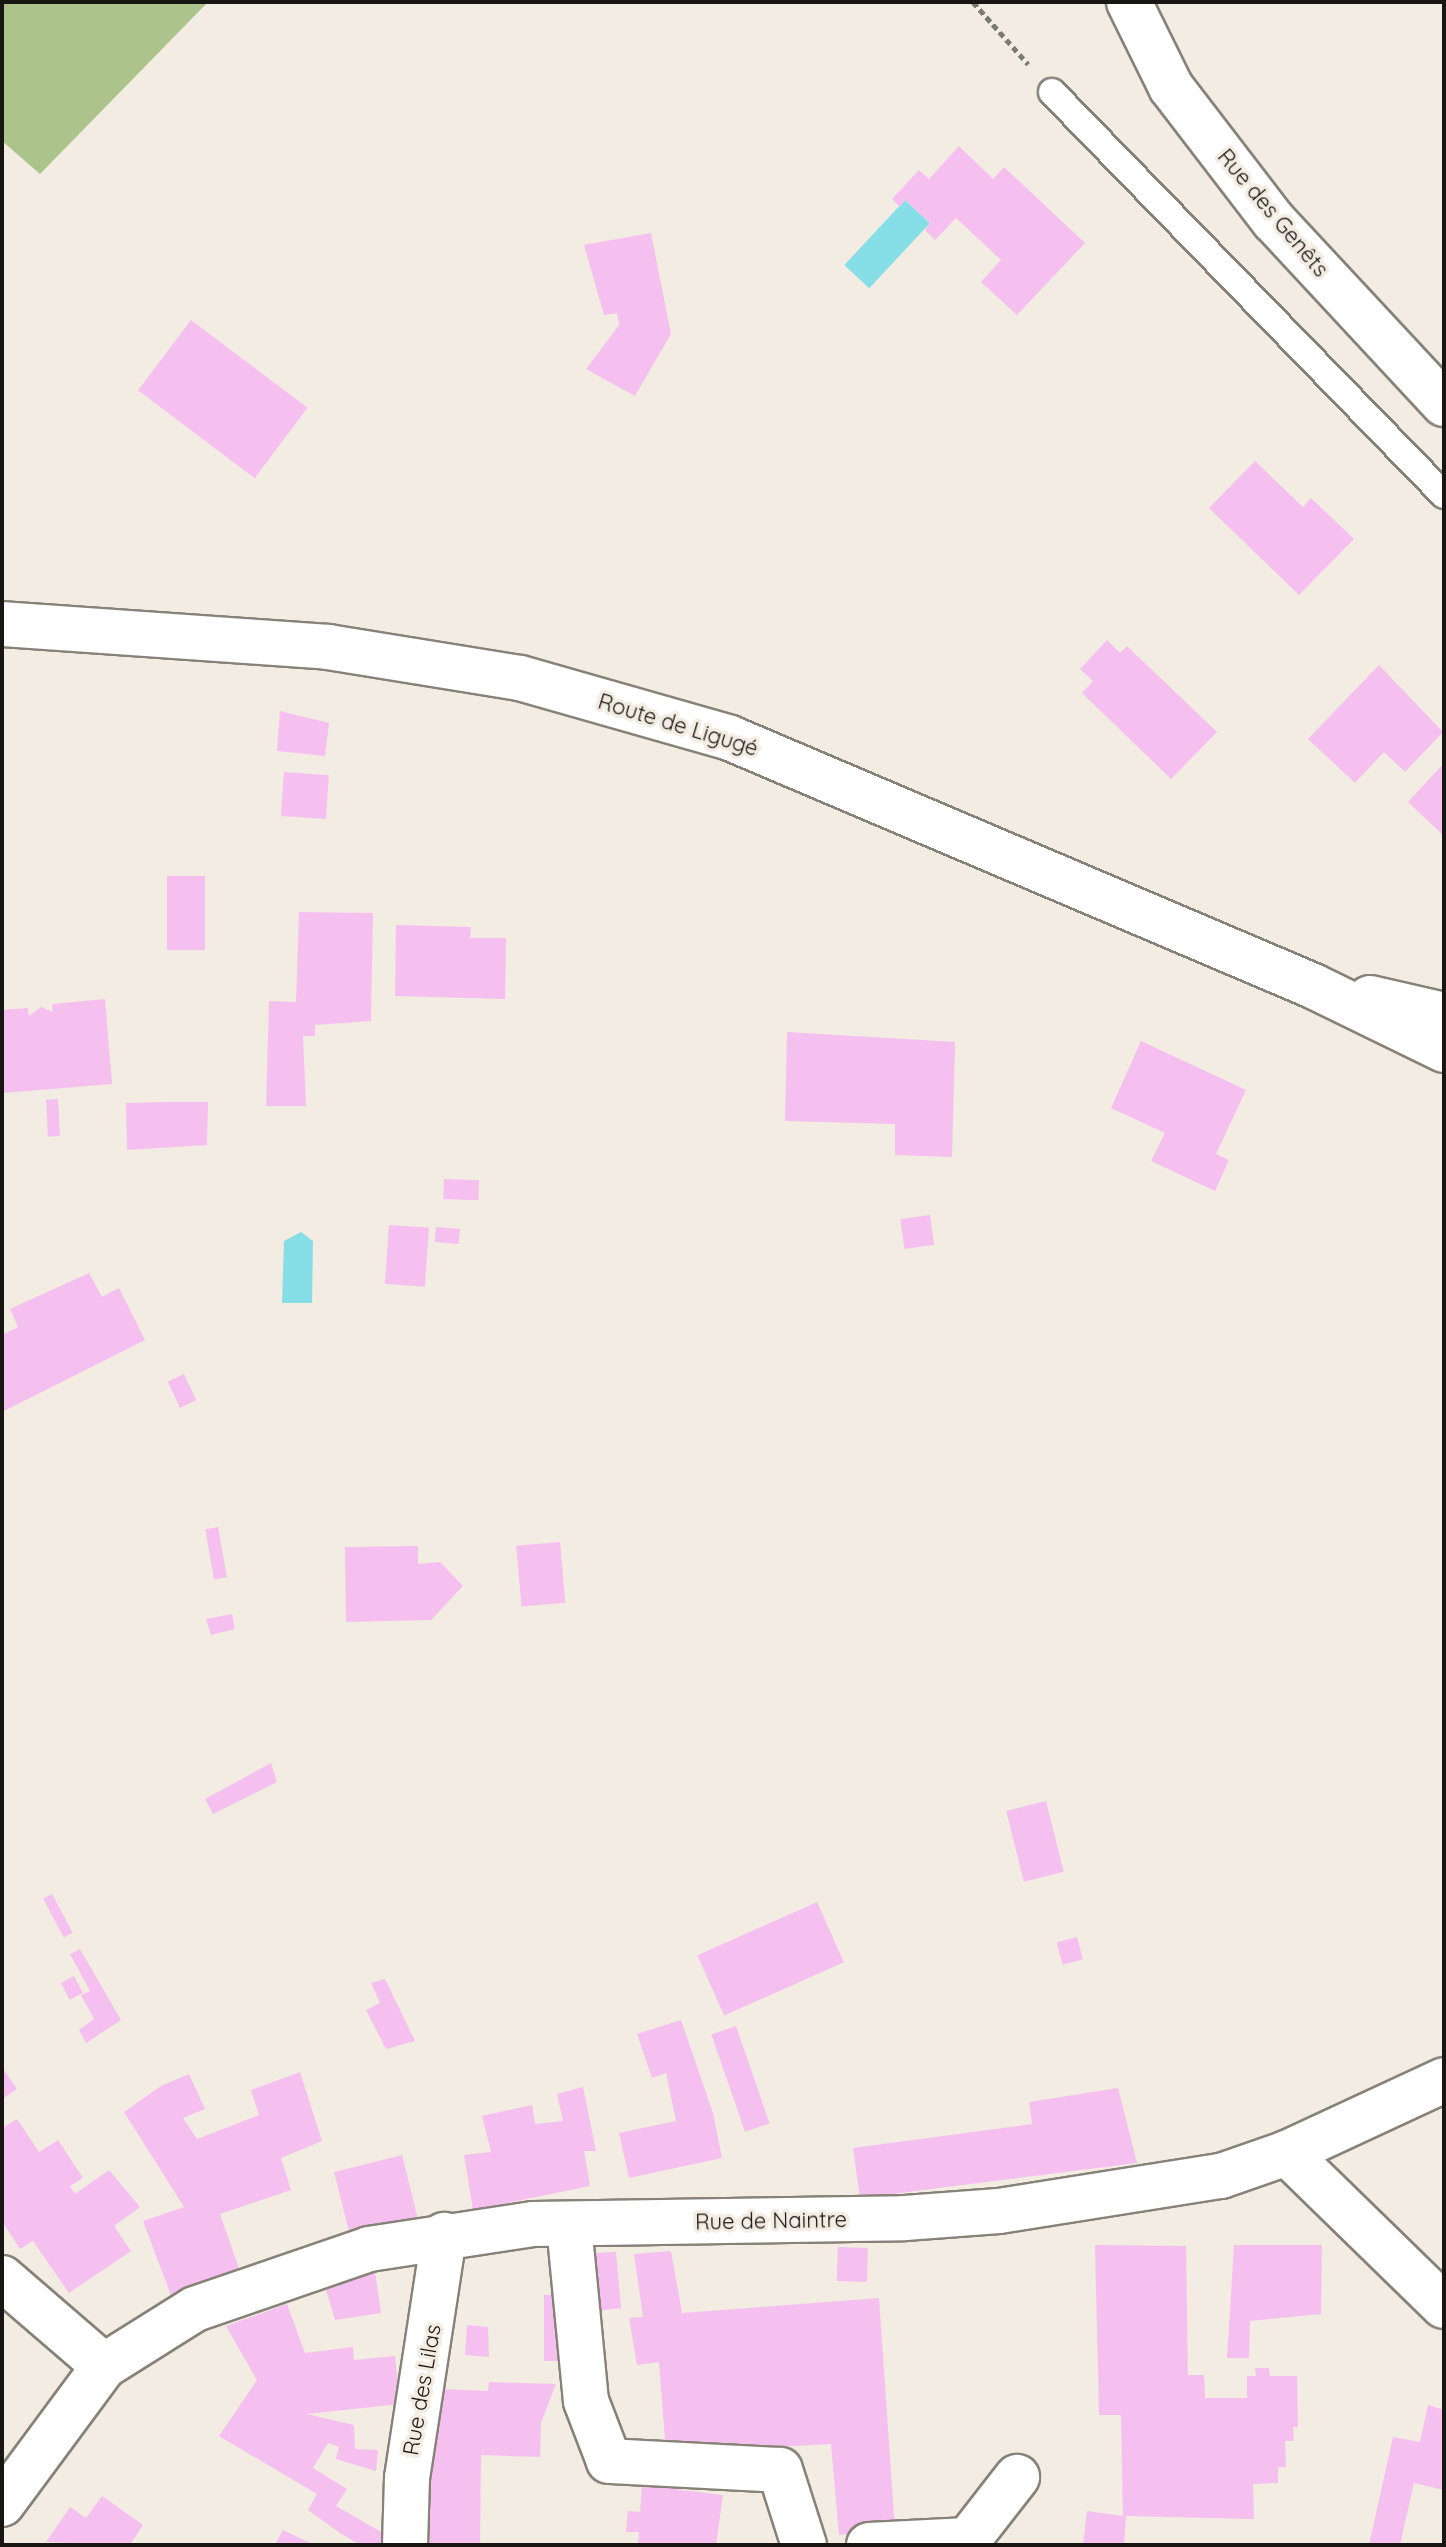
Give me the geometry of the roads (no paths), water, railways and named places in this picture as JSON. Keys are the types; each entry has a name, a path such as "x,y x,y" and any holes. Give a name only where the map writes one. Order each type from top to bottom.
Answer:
{"street":[{"name":"Rue des Genêts","path":"1129,2 1171,87 1274,221 1444,404"},
{"name":"Route de Ligugé","path":"2,624 328,647 520,678 730,738 1313,986 1444,1050"},
{"name":"Route de Ligugé","path":"1313,986 1444,1015"},
{"name":"Rue de Naintre","path":"104,2366 195,2309 369,2249 444,2235 569,2225 905,2218 999,2211 1221,2176 1287,2153 1444,2080"},
{"path":"1287,2153 1444,2306"},
{"path":"569,2225 586,2401 609,2461 780,2470 804,2545"},
{"name":"Rue des Lilas","path":"405,2545 407,2478 444,2235"},
{"path":"2,2278 104,2366 2,2504"},
{"path":"869,2545 968,2540 1017,2477"}],"lane":[{"path":"1052,92 1444,495"}],"water":[{"path":"905,200 930,223 869,288 844,265"},
{"path":"301,1232 313,1241 312,1303 282,1303 284,1241"}]}
